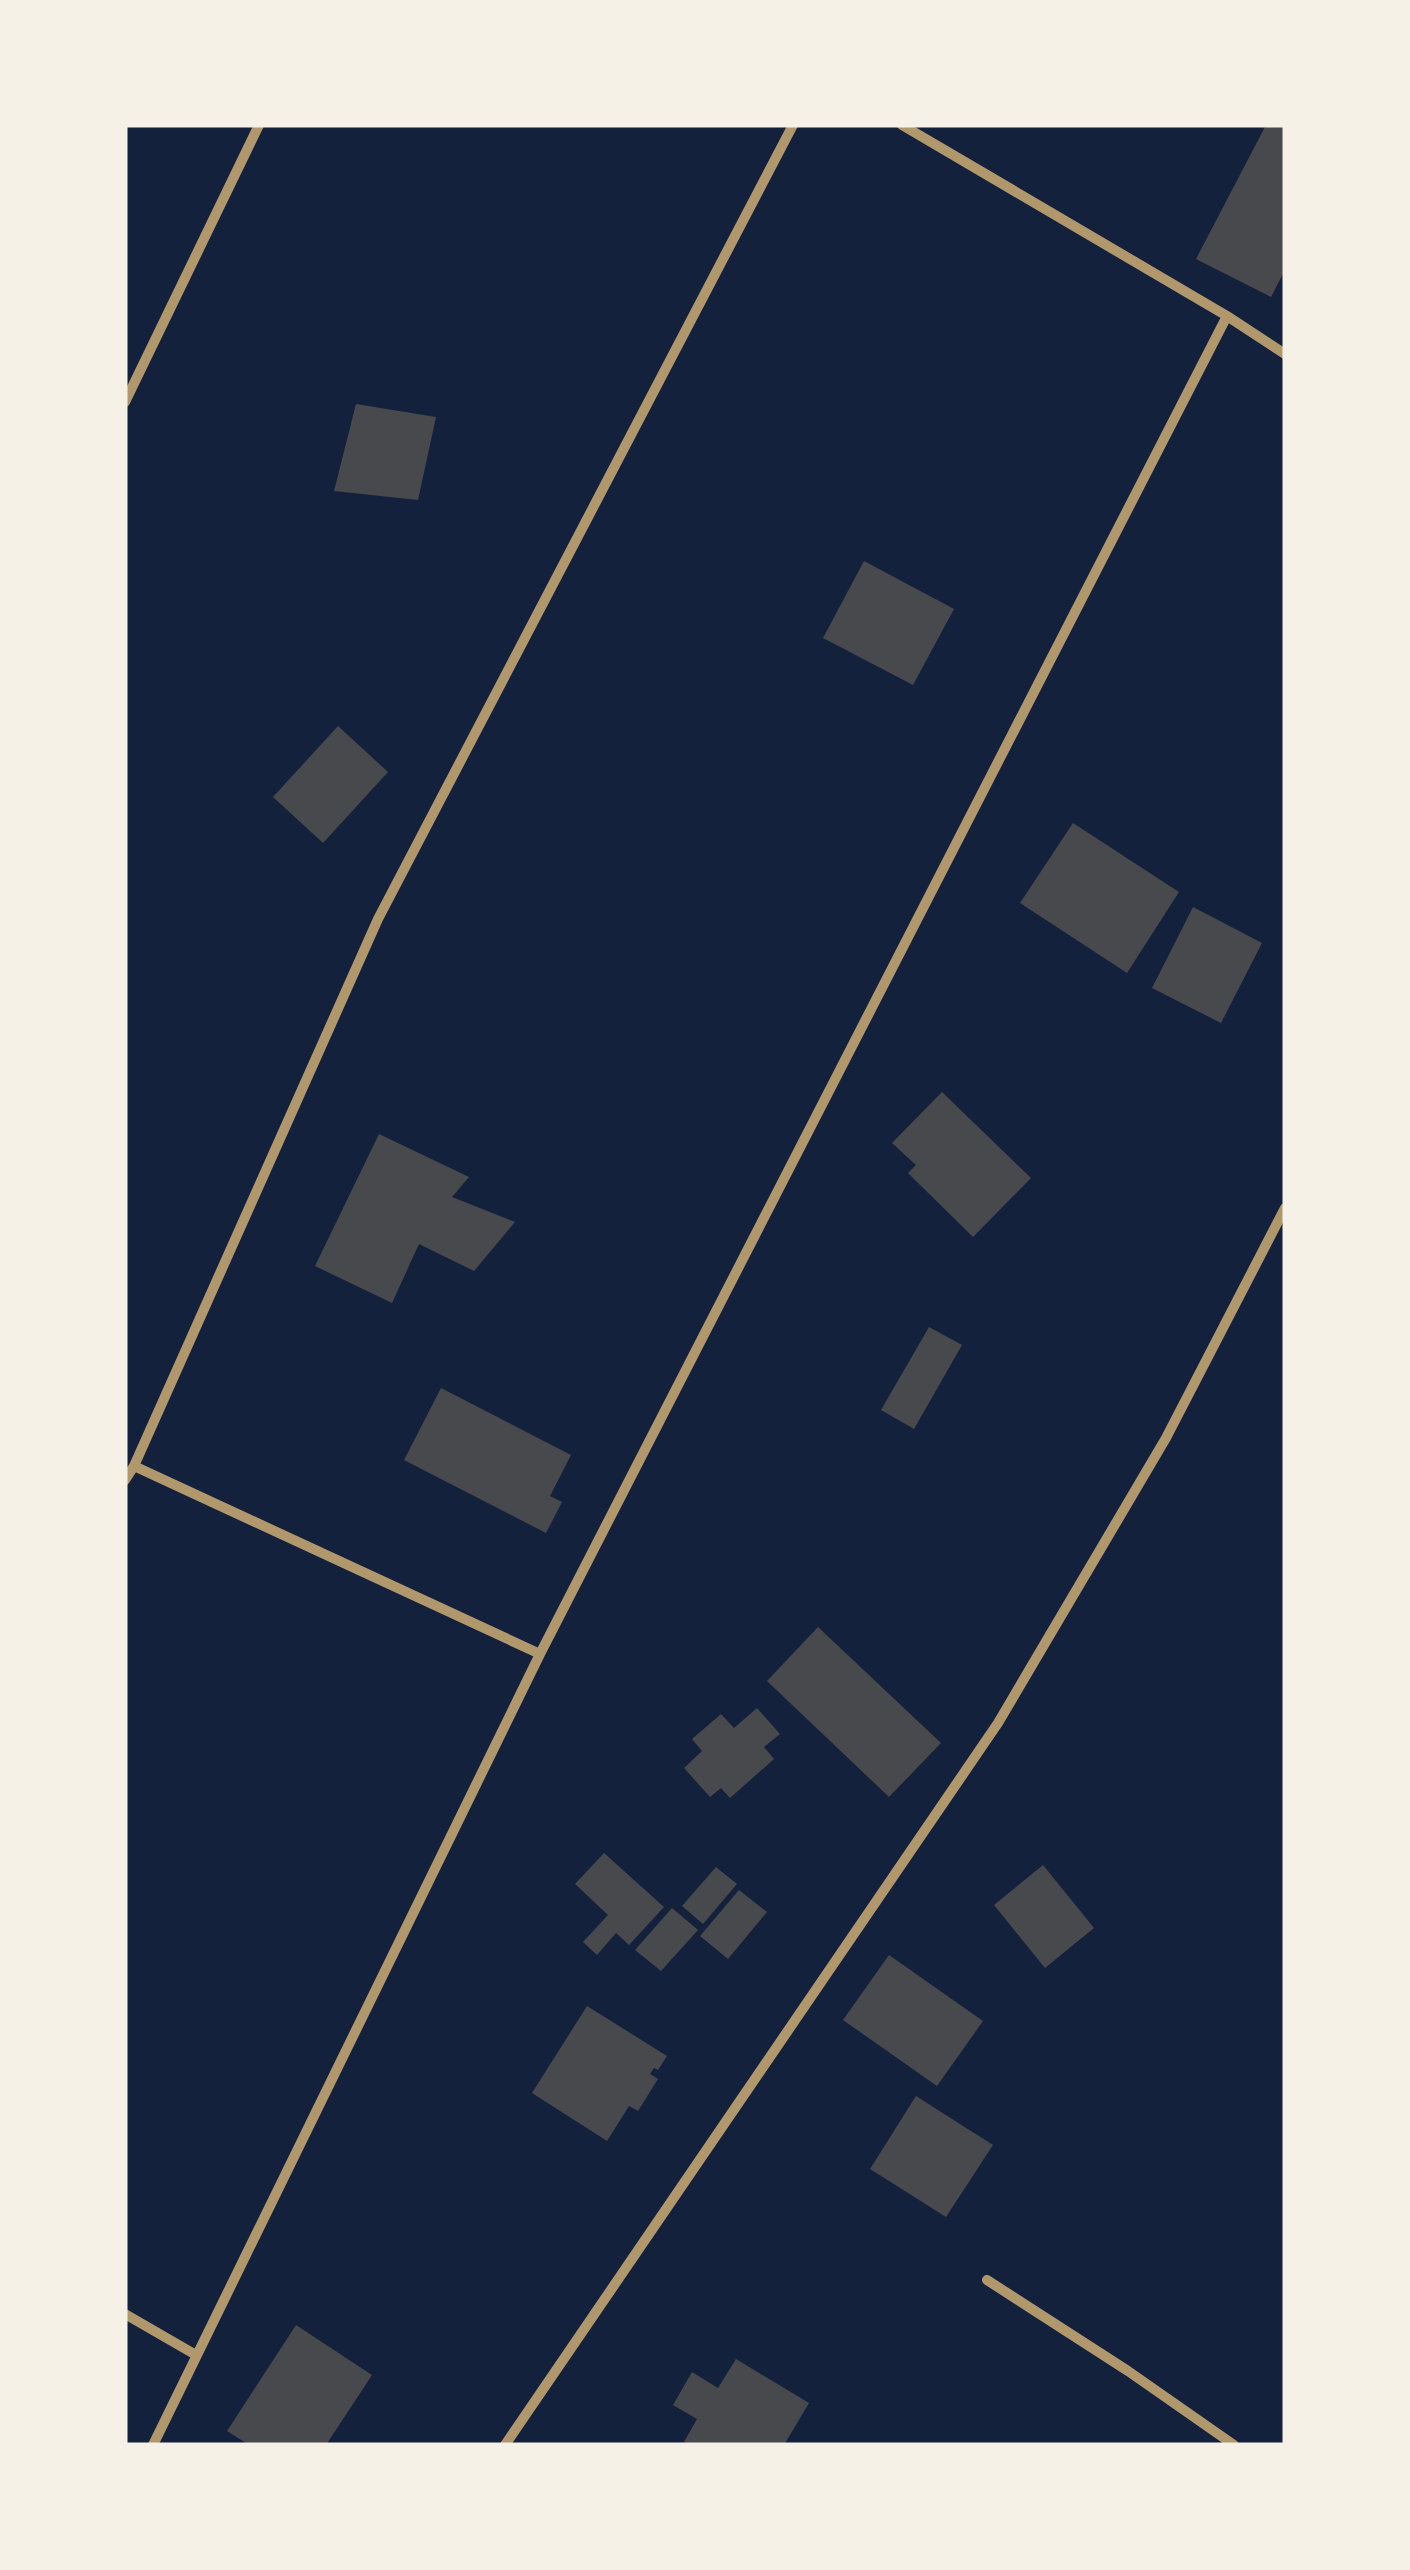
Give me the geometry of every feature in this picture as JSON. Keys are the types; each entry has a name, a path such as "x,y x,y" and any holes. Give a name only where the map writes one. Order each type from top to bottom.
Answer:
{"street":[{"path":"125,402 259,125"},
{"path":"125,1480 378,919 793,125"},
{"path":"902,125 1285,354"},
{"path":"153,2445 540,1654 1227,316"},
{"path":"505,2445 998,1723 1166,1438 1285,1208"},
{"path":"134,1466 540,1654"},
{"path":"987,2280 1128,2370 1234,2445"},
{"path":"125,2314 196,2356"}],"building":[{"path":"1266,125 1285,125 1285,270 1271,297 1196,259"},
{"path":"356,404 436,417 418,500 334,491"},
{"path":"864,561 954,609 913,685 823,638"},
{"path":"338,726 388,772 323,843 273,797"},
{"path":"1073,823 1179,892 1127,973 1020,903"},
{"path":"1193,907 1262,943 1221,1023 1152,988"},
{"path":"942,1092 1031,1178 973,1237 908,1173 916,1165 892,1143"},
{"path":"379,1134 469,1177 452,1197 515,1222 474,1271 419,1244 392,1303 315,1266"},
{"path":"929,1327 962,1345 914,1429 881,1410"},
{"path":"441,1388 571,1455 550,1496 562,1502 546,1533 404,1460"},
{"path":"818,1627 941,1743 889,1797 767,1681"},
{"path":"757,1708 780,1734 764,1747 774,1759 730,1798 721,1788 710,1797 684,1768 702,1751 692,1739 721,1714 734,1728"},
{"path":"604,1853 664,1907 629,1945 616,1933 597,1955 583,1942 608,1915 575,1884"},
{"path":"1043,1865 1094,1928 1045,1968 994,1905"},
{"path":"716,1867 737,1884 703,1924 682,1906"},
{"path":"739,1890 767,1912 728,1959 700,1936"},
{"path":"672,1908 698,1930 661,1971 635,1950"},
{"path":"889,1955 983,2021 937,2086 843,2020"},
{"path":"587,2006 667,2056 658,2070 654,2068 650,2074 658,2079 638,2111 629,2106 607,2141 532,2093"},
{"path":"916,2096 993,2145 946,2217 870,2169"},
{"path":"296,2325 372,2375 326,2445 249,2445 227,2431"},
{"path":"736,2359 809,2403 784,2445 684,2442 697,2419 673,2405 692,2372 718,2388"}]}
